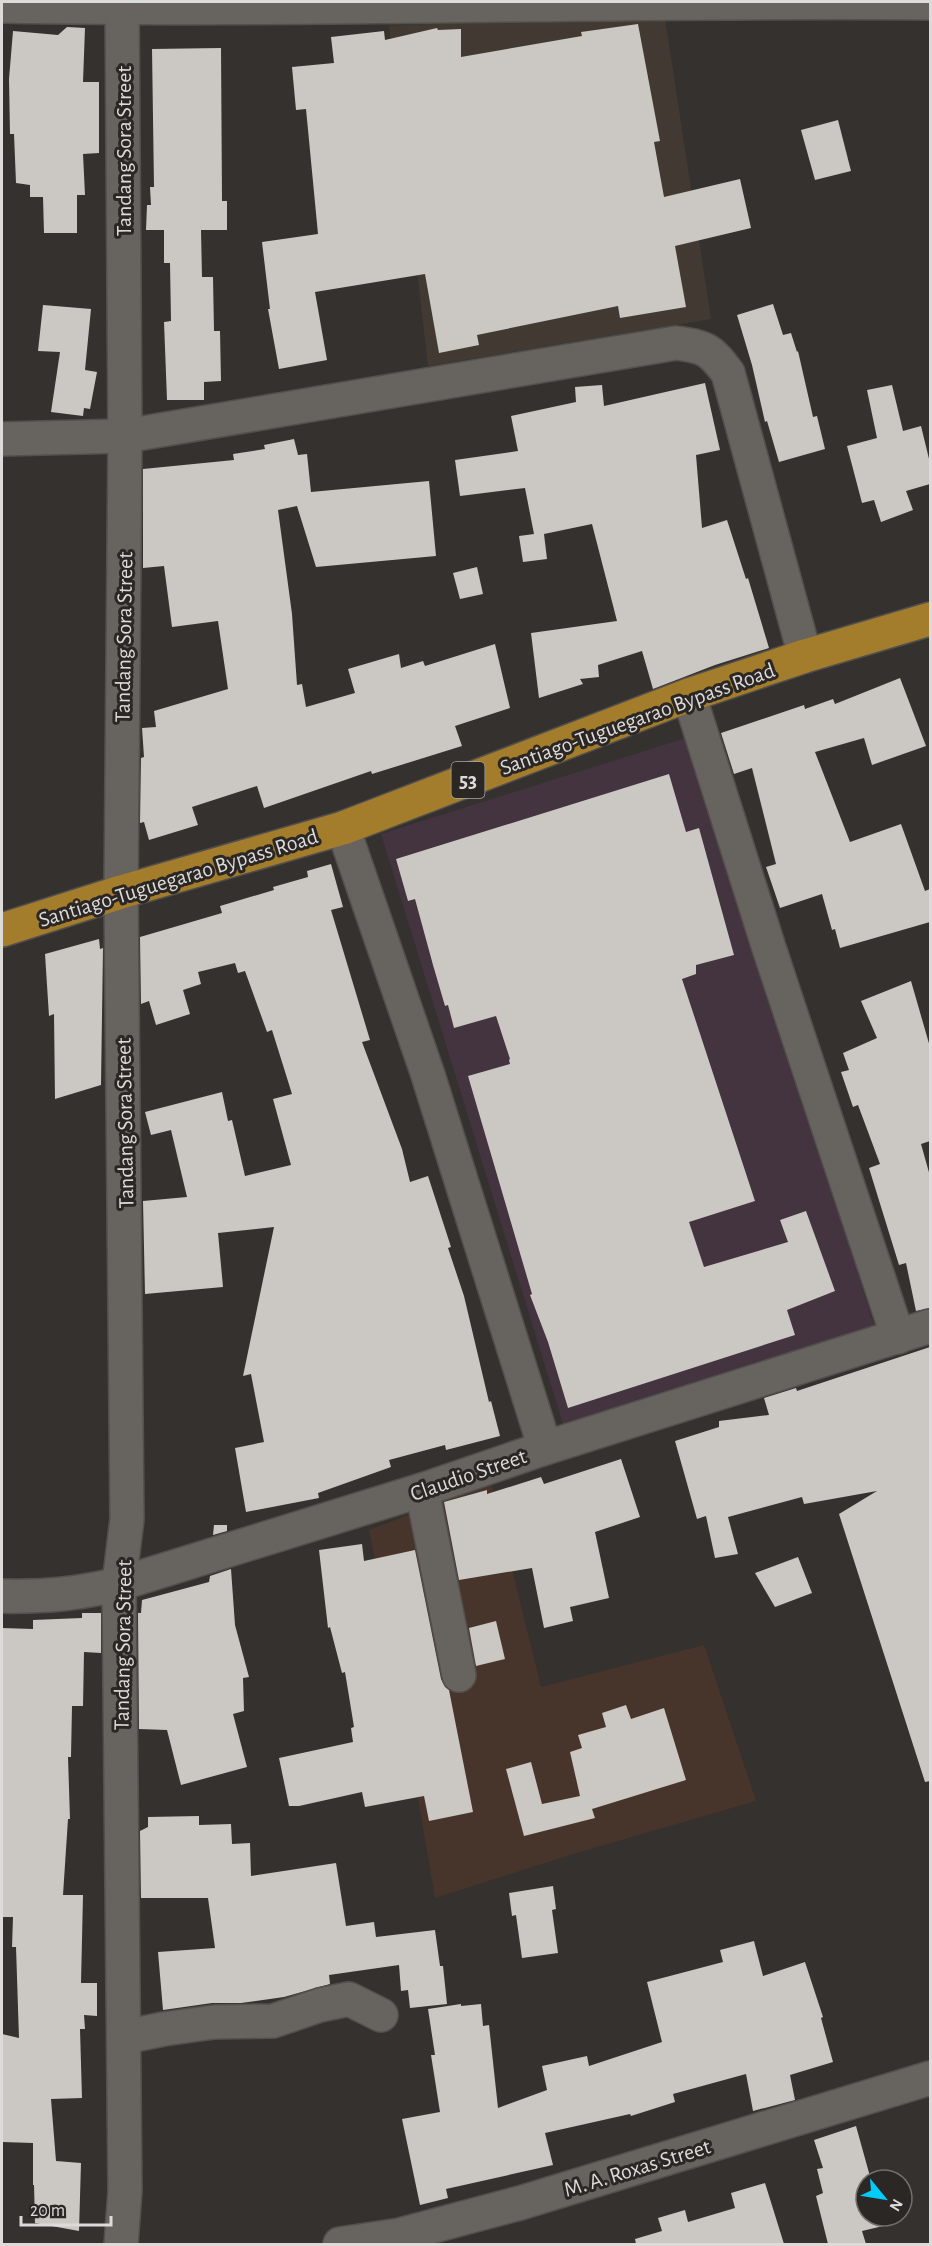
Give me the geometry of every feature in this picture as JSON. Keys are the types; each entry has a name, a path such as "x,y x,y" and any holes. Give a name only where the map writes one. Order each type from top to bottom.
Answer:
{"highway":[{"name":"Santiago-Tuguegarao Bypass Road","path":"2,930 121,892 343,828 689,695 805,656 930,619"}],"street":[{"path":"2,6 587,2 930,3"},
{"name":"Tandang Sora Street","path":"121,2244 124,2191 124,2037 119,1584 127,1519 121,892 125,436 122,5"},
{"path":"2,440 125,436 676,343 702,347 716,358 728,373 805,656"},
{"path":"689,695 773,959 898,1337"},
{"path":"343,828 428,1075 545,1448"},
{"name":"Claudio Street","path":"2,1596 48,1597 119,1584 422,1490 545,1448 930,1326"},
{"path":"422,1490 459,1676"},
{"path":"124,2037 214,2022 273,2021 320,2005 349,2000 381,2015"},
{"name":"M. A. Roxas Street","path":"340,2244 401,2240 930,2079"}],"shaded area":[{"path":"664,12 711,319 428,366 389,26"},
{"path":"689,737 875,1328 563,1424 381,834"},
{"path":"491,1483 541,1687 704,1645 756,1801 580,1852 435,1898 389,1627 369,1530"}],"building":[{"path":"638,24 660,141 654,142 664,197 740,179 751,228 675,246 686,307 620,318 618,306 477,335 479,345 439,353 425,274 315,292 327,360 279,369 268,309 270,309 262,242 318,234 306,109 296,110 292,67 334,63 331,37 384,31 385,40 437,28 438,30 461,29 461,57 582,36 581,32"},
{"path":"67,27 85,28 83,82 99,82 99,153 83,154 85,195 77,195 77,233 44,233 43,197 30,197 30,185 16,183 14,134 10,134 9,79 13,31 58,35"},
{"path":"221,48 222,201 227,201 227,230 201,230 202,277 213,277 214,331 220,331 221,381 204,382 204,400 167,400 164,322 171,321 170,263 164,263 164,230 146,230 147,205 151,205 150,187 154,187 152,49"},
{"path":"838,120 851,171 815,180 801,130"},
{"path":"773,304 783,335 791,333 798,351 813,417 817,416 825,449 779,462 767,421 765,422 752,365 737,315"},
{"path":"43,305 91,309 85,370 97,372 90,409 84,408 83,416 51,412 60,352 38,351"},
{"path":"705,383 720,450 696,455 702,528 727,520 746,579 748,578 769,648 715,665 653,689 642,651 598,665 599,677 580,679 583,684 539,698 531,633 617,621 592,524 544,534 547,559 523,562 519,536 534,534 525,488 460,496 455,460 518,451 511,416 576,402 575,387 602,385 604,406"},
{"path":"892,385 903,431 921,426 930,463 930,484 906,491 913,510 881,522 874,500 862,503 847,446 877,438 867,390"},
{"path":"294,439 298,455 307,454 311,492 429,481 436,556 316,567 297,506 278,510 292,614 297,685 302,684 306,707 355,693 348,669 399,654 401,668 423,661 425,666 495,644 510,708 455,726 462,746 372,774 371,771 264,808 257,786 192,807 198,825 149,840 144,822 140,823 141,758 144,757 142,728 156,727 154,711 228,689 218,621 172,627 164,566 143,568 143,469 234,460 233,454 265,449 264,445"},
{"path":"477,567 483,594 460,599 453,573"},
{"path":"900,678 926,746 872,765 864,738 815,752 850,842 901,824 925,891 930,889 930,922 840,948 835,929 832,930 822,894 780,908 766,867 776,864 752,768 734,774 721,733 804,705 805,709 833,699 835,704"},
{"path":"669,774 686,832 699,828 734,955 696,965 696,974 682,979 755,1201 689,1222 704,1267 788,1242 780,1220 806,1211 835,1291 787,1310 795,1335 568,1408 548,1342 530,1295 532,1294 468,1076 510,1064 510,1059 496,1016 454,1028 448,1005 445,1006 415,899 408,901 396,859"},
{"path":"331,864 343,907 331,910 370,1040 362,1042 402,1149 410,1182 428,1176 451,1247 448,1248 464,1296 489,1402 491,1401 500,1436 446,1450 445,1445 389,1460 391,1467 318,1493 319,1498 246,1512 235,1448 264,1442 251,1374 243,1376 274,1227 218,1233 223,1287 145,1294 143,1201 187,1197 171,1130 151,1135 145,1112 222,1092 228,1121 232,1120 245,1176 291,1165 273,1099 292,1094 272,1030 267,1032 245,971 238,973 235,963 198,972 201,984 183,990 190,1014 156,1025 149,1001 141,1004 140,937 222,913 220,906 274,890 273,887 308,877 307,871"},
{"path":"99,939 100,949 103,948 101,1085 55,1099 54,1014 49,1016 45,954"},
{"path":"911,981 930,1047 930,1141 921,1144 930,1176 930,1308 916,1311 906,1263 899,1265 869,1168 880,1164 858,1105 853,1107 841,1072 849,1070 843,1053 877,1038 861,1001"},
{"path":"930,1347 930,1781 925,1782 839,1514 877,1491 804,1504 802,1497 728,1517 738,1554 715,1558 706,1516 697,1519 675,1441 719,1427 719,1421 769,1415 764,1398 796,1388 797,1391"},
{"path":"621,1459 640,1517 595,1532 609,1598 570,1607 573,1621 544,1628 532,1568 459,1580 444,1502 487,1490 487,1494 541,1477 544,1484"},
{"path":"214,1525 227,1525 227,1531 213,1535"},
{"path":"362,1544 364,1561 415,1550 441,1679 449,1690 473,1812 429,1821 424,1796 365,1807 362,1792 299,1806 289,1806 279,1758 353,1742 351,1728 354,1727 345,1672 342,1673 330,1627 328,1628 319,1550"},
{"path":"798,1557 812,1593 775,1607 755,1573"},
{"path":"231,1569 235,1625 249,1677 243,1678 244,1711 233,1714 247,1767 181,1785 167,1730 139,1729 138,1613 141,1613 142,1600 209,1582 210,1576"},
{"path":"82,1613 101,1613 101,1653 84,1652 83,1706 72,1706 71,1757 68,1757 70,1819 68,1819 63,1895 83,1895 81,1983 97,1983 97,2016 84,2015 85,2029 80,2029 82,2098 51,2099 56,2161 81,2163 79,2231 35,2223 33,2143 2,2142 2,2034 19,2038 16,1947 12,1947 13,1917 2,1917 2,1628 33,1629 33,1620 82,1618"},
{"path":"496,1621 505,1659 476,1666 469,1628"},
{"path":"626,1705 631,1719 664,1708 686,1780 592,1809 595,1818 524,1836 506,1769 531,1762 542,1804 580,1796 570,1752 582,1748 578,1735 606,1727 602,1713"},
{"path":"199,1816 199,1825 231,1824 232,1844 250,1843 251,1876 336,1863 346,1926 374,1922 376,1937 435,1930 440,1966 443,1966 447,2004 410,2008 408,1990 401,1991 399,1965 329,1975 330,1984 284,1997 163,2010 158,1952 215,1948 208,1898 141,1898 140,1831 148,1827 148,1817"},
{"path":"553,1886 556,1909 552,1910 558,1953 522,1958 516,1915 512,1916 509,1893"},
{"path":"754,1941 763,1976 805,1962 823,2017 821,2018 833,2062 790,2075 795,2100 753,2111 746,2074 673,2094 675,2102 631,2116 630,2114 545,2133 553,2165 446,2189 448,2198 420,2205 402,2119 440,2112 431,2055 435,2055 428,2009 461,2004 461,2006 481,2004 483,2026 489,2025 498,2108 547,2090 542,2066 587,2056 589,2066 662,2042 647,1982 723,1962 720,1950"},
{"path":"856,2126 868,2168 854,2168 854,2228 875,2228 862,2231 866,2244 828,2244 816,2196 823,2193 817,2169 823,2168 814,2140"},
{"path":"765,2183 784,2244 636,2244 635,2239 662,2231 658,2218 685,2210 688,2222 735,2208 731,2193"}]}
